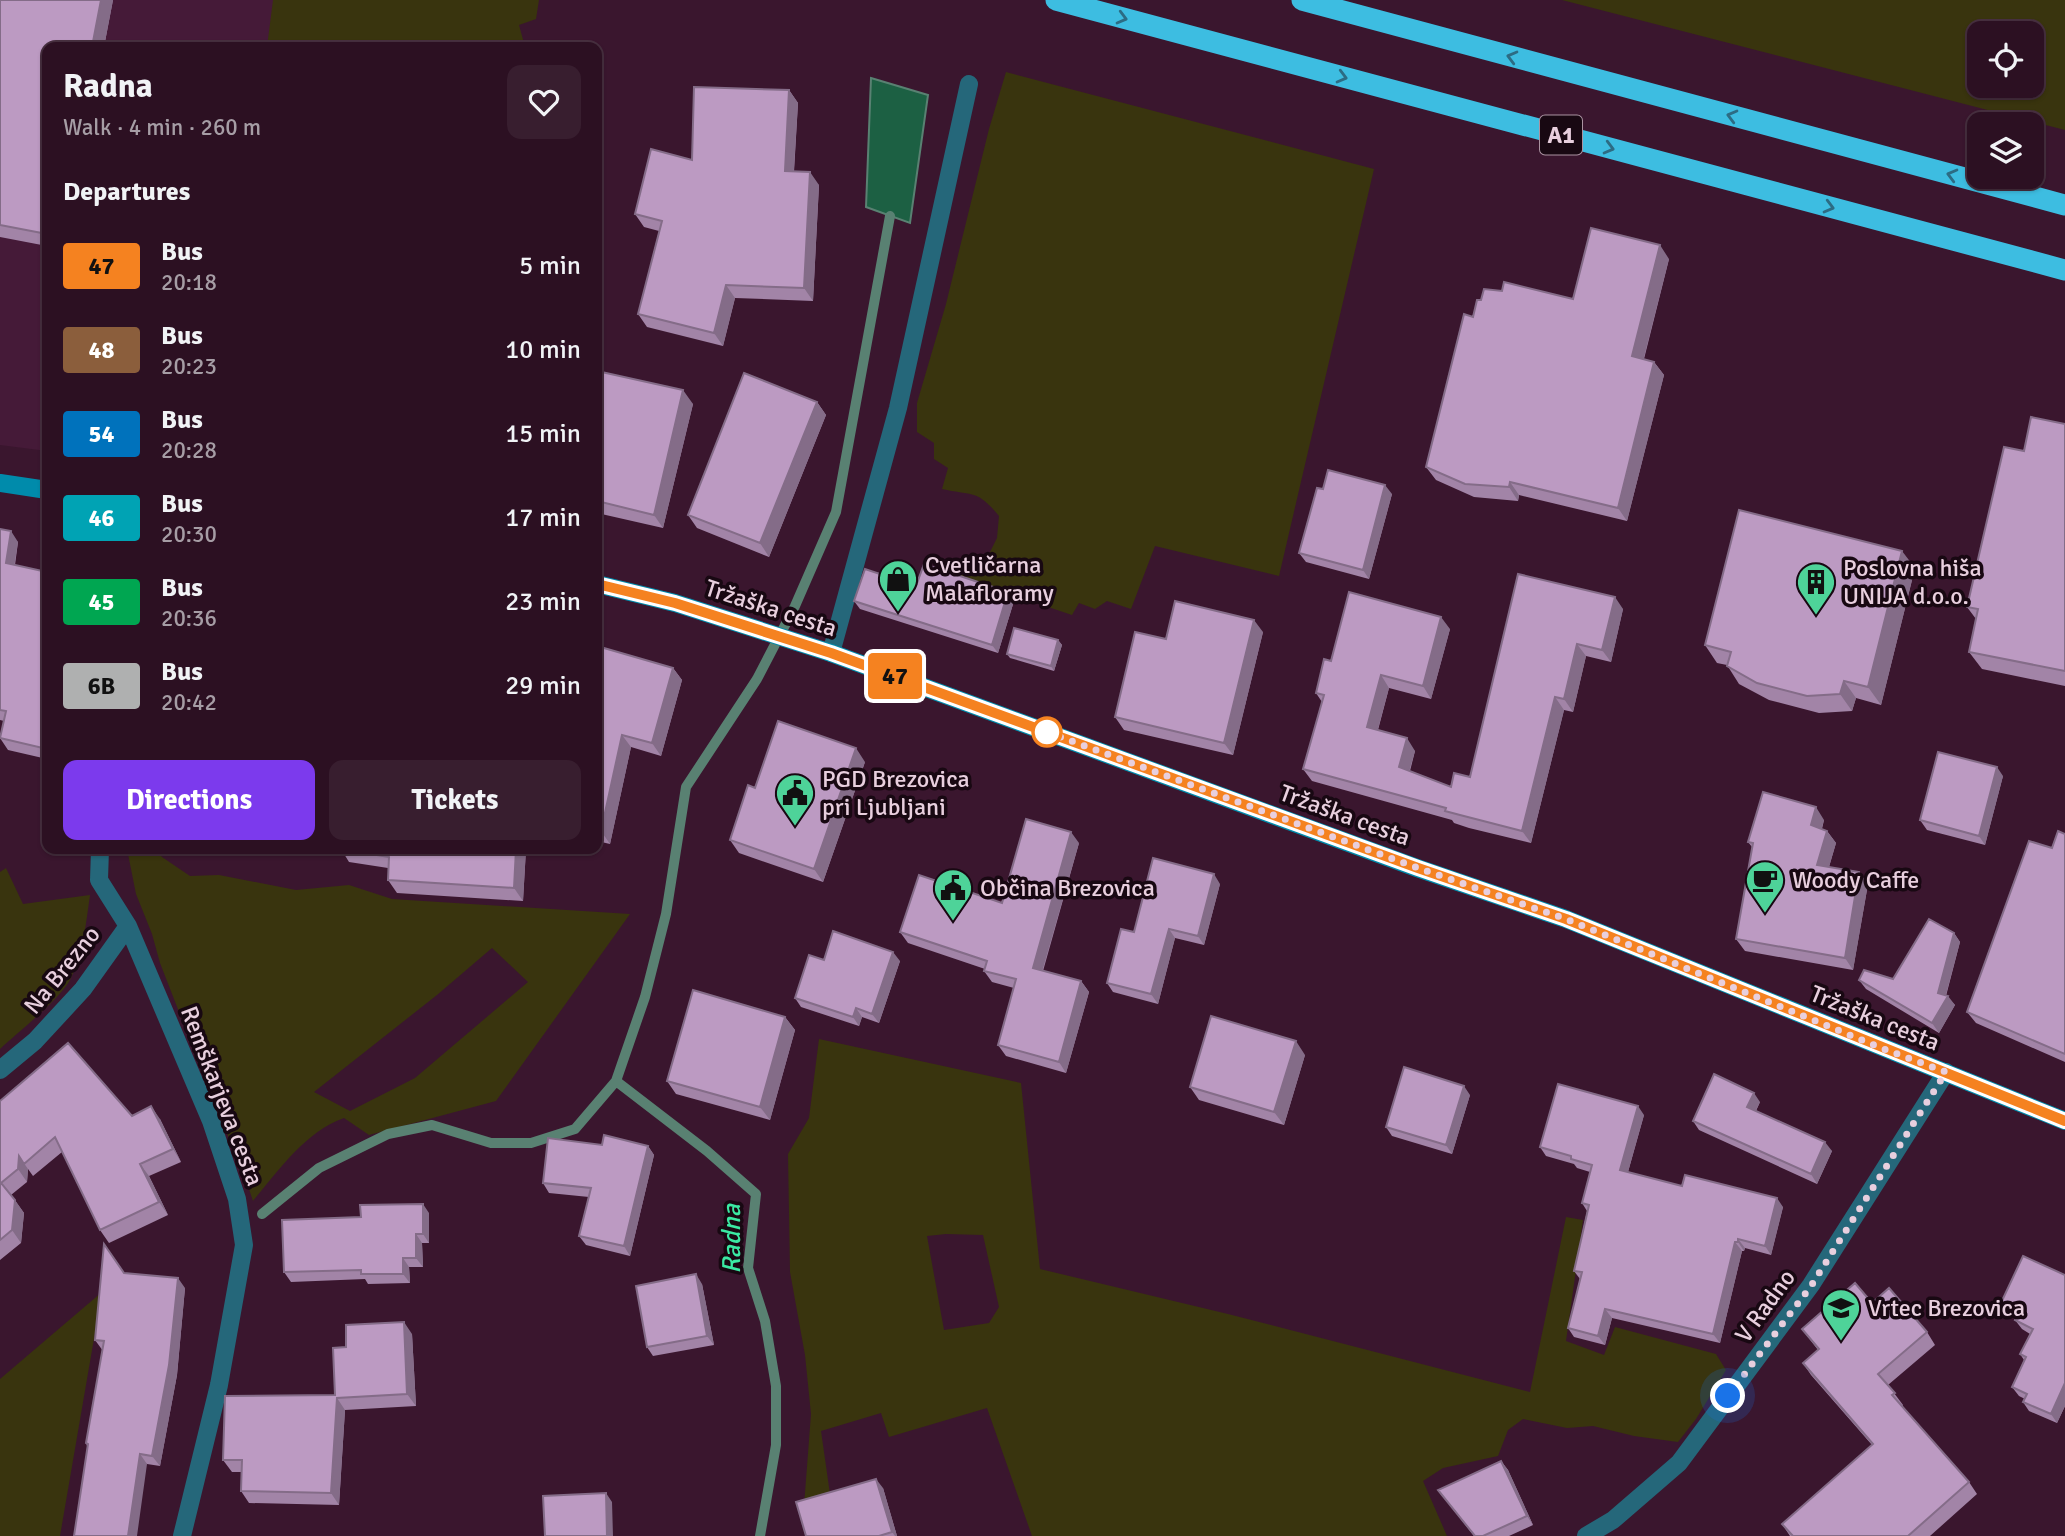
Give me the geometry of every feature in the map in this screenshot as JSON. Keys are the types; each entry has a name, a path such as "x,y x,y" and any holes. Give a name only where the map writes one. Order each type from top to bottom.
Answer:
{"highway":[{"name":"A1","path":"1056,0 2065,270"},
{"path":"1302,0 2065,205"}],"main road":[{"path":"0,483 42,489"},
{"name":"Tržaška cesta","path":"602,585 675,603 831,653 1418,868 1566,919 2065,1121"}],"street":[{"path":"831,653 898,408 969,84"},
{"name":"Remškarjeva cesta","path":"100,854 99,880 128,926 211,1121 237,1199 244,1245 219,1385 182,1536"},
{"name":"Na Brezno","path":"0,1070 35,1041 83,989 128,926"},
{"name":"V Radno","path":"1586,1536 1613,1520 1679,1463 1811,1286 1946,1072"}],"shaded area":[{"path":"0,0 274,0 270,42 42,42 42,450 0,445"},
{"path":"273,0 539,0 536,19 519,25 524,42 268,42"},
{"path":"1562,0 2065,0 2065,130 2044,125 2044,112 1995,112"},
{"path":"1006,72 1374,169 1279,576 1155,546 1131,609 1107,601 1095,609 1079,603 1072,615 953,575 958,569 987,558 997,538 999,516 979,497 942,489 948,468 934,459 934,443 917,432 917,403 946,304 989,129"},
{"path":"871,78 928,95 910,223 866,207"},
{"path":"128,854 159,854 190,876 219,875 296,890 349,885 392,899 630,914 496,1101 369,1135 344,1118 317,1132 305,1142 253,1201 160,963 136,894","holes":["492,948 528,982 415,1078 350,1111 314,1092"]},
{"path":"6,868 23,904 90,895 81,950 70,980 48,1006 0,1049 0,872"},
{"path":"819,1039 1021,1083 1040,1269 1228,1314 1530,1392 1566,1217 1583,1220 1566,1341 1604,1355 1615,1327 1716,1354 1726,1370 1696,1419 1678,1442 1634,1436 1593,1426 1567,1428 1523,1419 1508,1430 1498,1456 1443,1468 1423,1481 1447,1536 1032,1536 987,1408 889,1437 881,1413 821,1431 831,1501 804,1506 811,1414 805,1355 790,1272 788,1154 809,1118","holes":["983,1235 999,1307 989,1323 944,1330 927,1236"]},
{"path":"102,1292 60,1536 0,1536 0,1379"}],"building":[{"path":"0,0 101,0 93,42 42,42 42,233 0,225"},
{"path":"694,87 789,90 785,171 810,172 804,288 726,285 714,333 638,314 662,221 635,214 651,149 692,160"},
{"path":"1591,228 1660,245 1632,356 1654,362 1618,508 1510,482 1509,487 1465,484 1426,467 1464,314 1473,317 1477,300 1481,300 1484,289 1502,291 1504,282 1573,299"},
{"path":"602,372 683,390 654,515 602,502"},
{"path":"744,373 817,402 760,543 688,515"},
{"path":"2031,417 2065,424 2065,671 1969,652 1978,609 1967,607 2004,447 2024,451"},
{"path":"1328,470 1385,485 1363,570 1299,553 1317,488 1323,489"},
{"name":"Poslovna hiša UNIJA d.o.o.","path":"1739,510 1902,551 1868,687 1844,681 1840,694 1807,696 1757,683 1727,666 1731,652 1705,645"},
{"path":"0,529 11,531 6,563 42,571 42,748 0,738 6,711 0,710"},
{"path":"924,564 1008,592 992,645 854,601 865,569 916,586"},
{"path":"1518,574 1615,597 1602,650 1577,644 1564,699 1555,697 1522,831 1303,769 1324,695 1316,693 1324,659 1331,661 1349,592 1441,617 1423,686 1381,675 1367,727 1407,738 1399,767 1451,787 1454,773 1470,777"},
{"path":"1175,601 1254,620 1224,743 1115,717 1135,632 1166,639"},
{"path":"1014,628 1058,640 1051,666 1007,654"},
{"path":"602,647 673,668 652,743 622,735 602,826"},
{"name":"PGD Brezovica pri Ljubljani","path":"778,721 856,748 814,869 730,840 748,785 755,788"},
{"path":"1938,752 1997,767 1979,836 1920,820"},
{"path":"1763,792 1816,807 1811,825 1827,831 1817,865 1859,872 1845,958 1736,939 1753,843 1748,842"},
{"path":"1026,819 1071,832 1033,968 1081,981 1059,1062 998,1045 1016,979 984,971 987,961 900,932 919,875 1002,903"},
{"path":"2058,831 2065,834 2065,1054 1967,1012 2029,841 2052,848"},
{"path":"371,854 516,854 514,888 388,880 389,857"},
{"path":"1153,858 1214,874 1198,936 1169,929 1151,994 1107,983 1121,929 1134,932"},
{"path":"1929,919 1954,933 1938,993 1948,996 1932,1023 1859,980 1864,970 1893,979"},
{"path":"833,931 893,952 872,1014 856,1008 853,1017 795,998 809,955 824,960"},
{"path":"693,990 785,1017 760,1107 667,1081"},
{"path":"1211,1016 1296,1041 1274,1112 1190,1087"},
{"path":"68,1043 132,1116 151,1106 173,1149 140,1164 159,1202 100,1230 55,1137 24,1164 19,1156 18,1169 1,1183 15,1200 12,1230 0,1240 0,1101"},
{"path":"1404,1067 1464,1086 1446,1145 1386,1127"},
{"path":"1714,1074 1754,1093 1747,1107 1825,1142 1811,1174 1693,1121"},
{"path":"1558,1084 1638,1106 1620,1170 1682,1186 1685,1175 1777,1198 1765,1246 1738,1239 1738,1242 1735,1242 1713,1334 1605,1309 1598,1336 1568,1328 1582,1272 1574,1271 1589,1205 1582,1203 1592,1165 1540,1147"},
{"path":"604,1135 648,1146 624,1246 579,1236 591,1188 543,1183 548,1138 602,1145"},
{"path":"423,1204 423,1234 416,1234 416,1258 403,1258 403,1274 361,1274 361,1270 284,1272 282,1220 361,1217 360,1205"},
{"path":"104,1244 124,1273 178,1278 169,1365 152,1456 140,1454 128,1536 74,1536 88,1444 86,1443 104,1341 95,1340"},
{"path":"2023,1256 2065,1275 2065,1383 2051,1414 2023,1402 2027,1394 2012,1387 2026,1357 2020,1354 2033,1329 2015,1320 2019,1313 2000,1305"},
{"path":"696,1274 707,1336 647,1347 636,1286"},
{"path":"1855,1283 1872,1303 1889,1288 1927,1332 1878,1374 1895,1393 1892,1395 1969,1482 1908,1536 1793,1536 1782,1524 1873,1444 1803,1363 1819,1349 1802,1329"},
{"path":"404,1322 407,1394 337,1398 331,1493 241,1491 242,1460 223,1460 225,1396 335,1395 333,1348 346,1347 346,1325"},
{"path":"1501,1461 1527,1516 1483,1536 1475,1536 1438,1490"},
{"path":"876,1479 892,1532 879,1536 806,1536 796,1502"},
{"path":"606,1493 607,1536 545,1536 543,1496"}],"waterway":[{"name":"Radna","path":"760,1536 776,1445 776,1386 765,1321 748,1268 756,1194 707,1151 616,1081 645,997 666,914 686,787 757,679 795,606 836,512 890,216"},
{"path":"262,1214 319,1168 388,1134 432,1125 491,1143 531,1143 575,1129 616,1081"}],"bus line":[{"name":"47","path":"602,585 675,603 831,653 1418,868 1566,919 2065,1121"}],"place":[{"name":"Cvetličarna Malafloramy","path":"898,613"},
{"name":"Poslovna hiša UNIJA d.o.o.","path":"1816,616"},
{"name":"PGD Brezovica pri Ljubljani","path":"795,827"},
{"name":"Woody Caffe","path":"1765,914"},
{"name":"Občina Brezovica","path":"953,922"},
{"name":"Vrtec Brezovica","path":"1841,1342"}],"route":[{"path":"1047,732 1036,728 1418,868 1566,919 1946,1072 1811,1286 1728,1396"}]}
